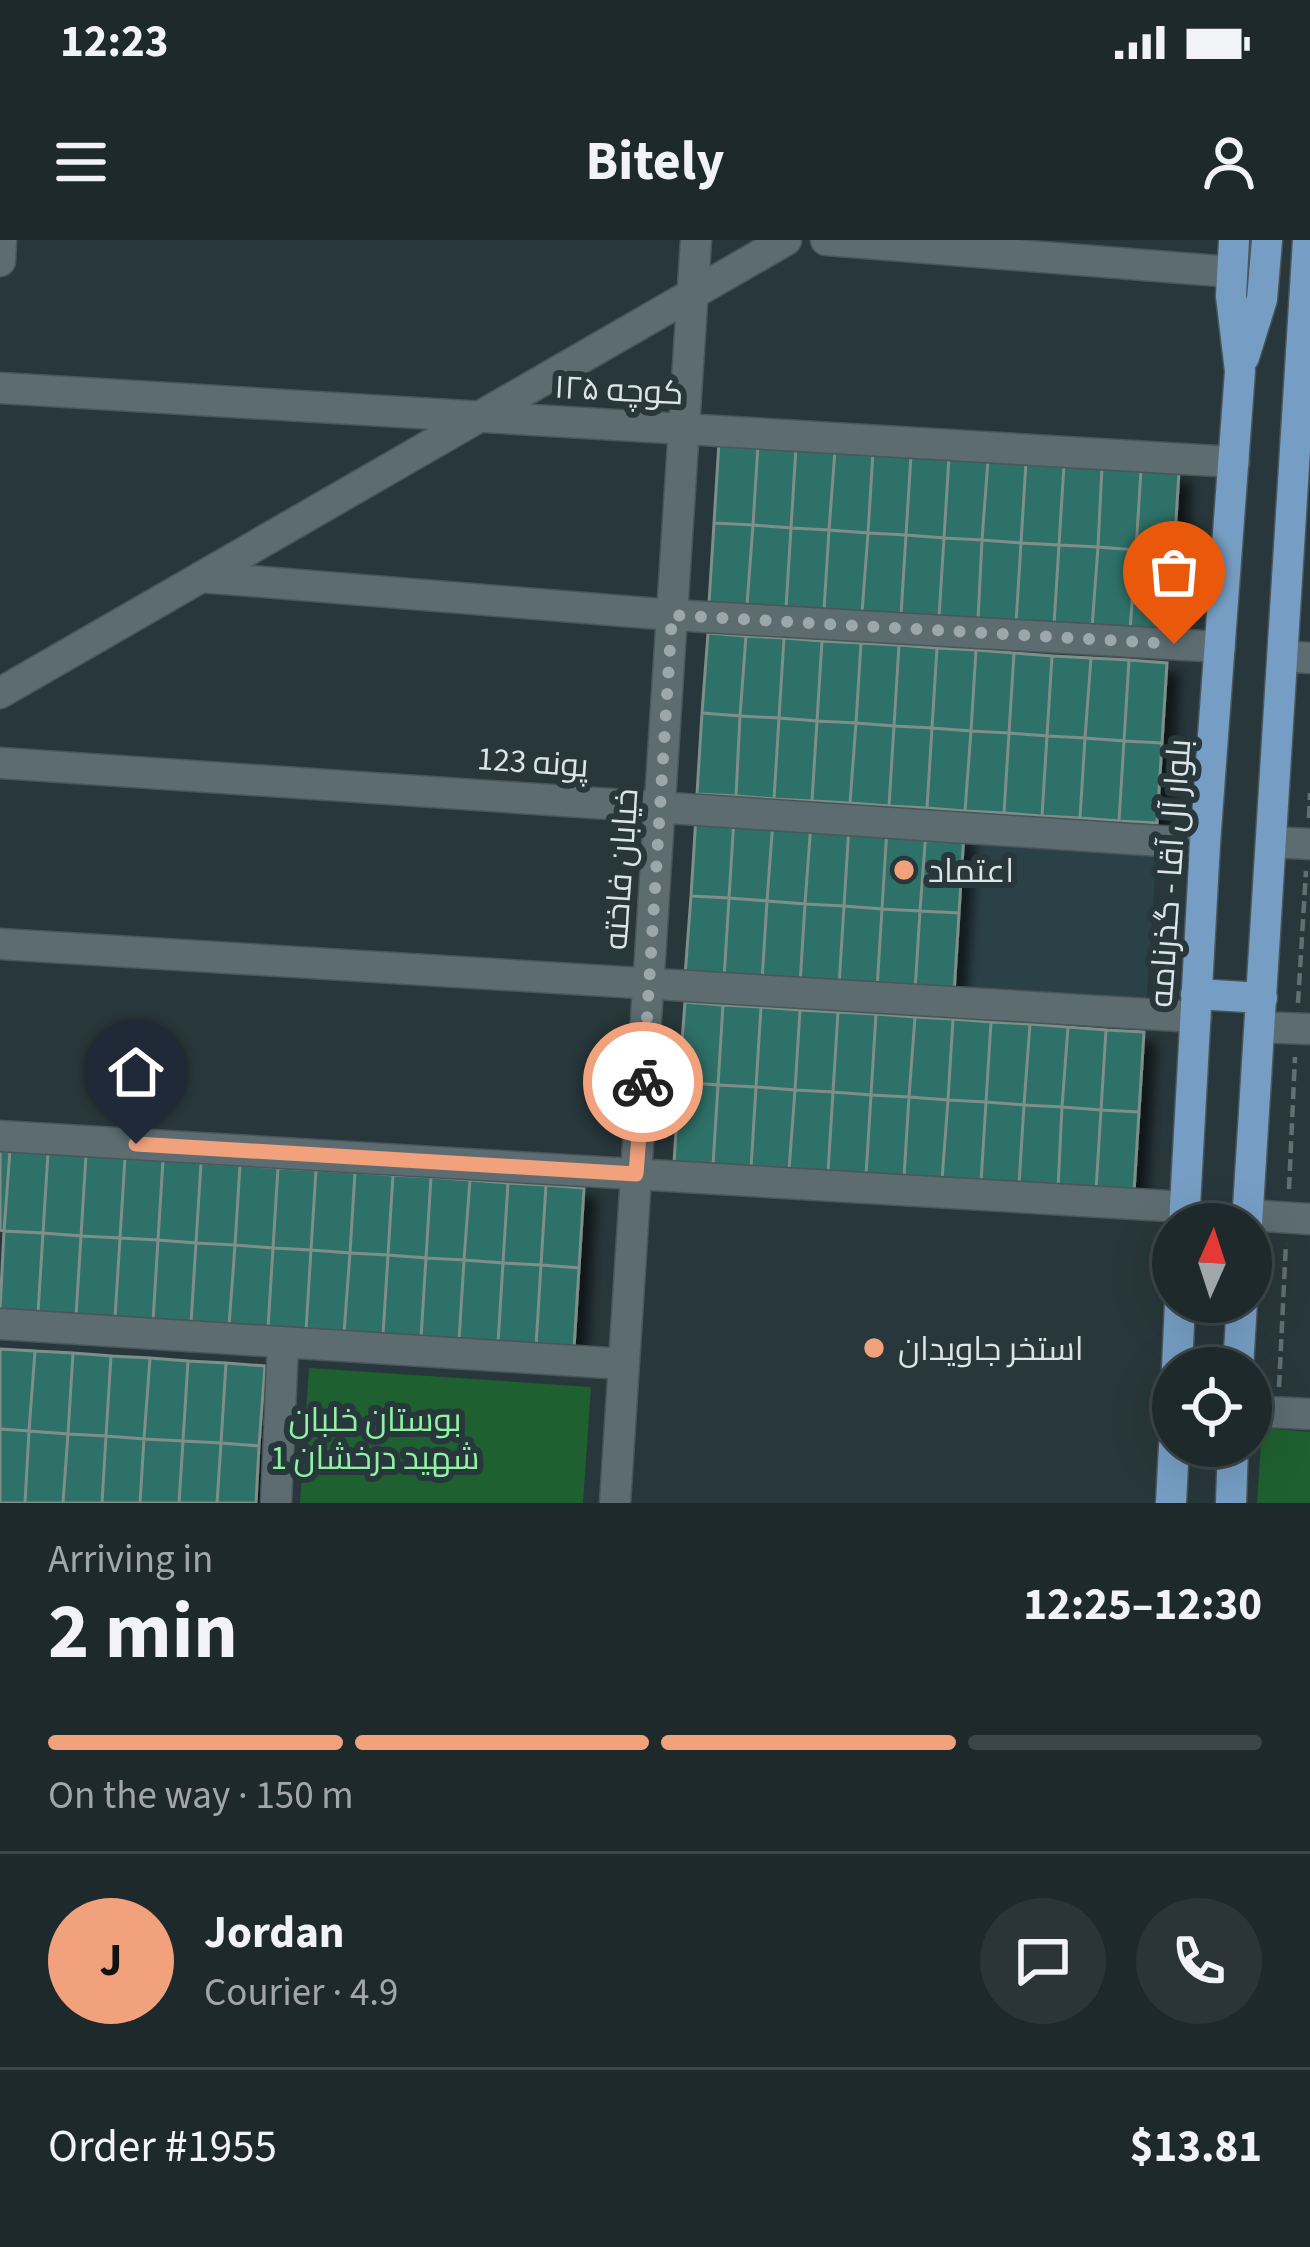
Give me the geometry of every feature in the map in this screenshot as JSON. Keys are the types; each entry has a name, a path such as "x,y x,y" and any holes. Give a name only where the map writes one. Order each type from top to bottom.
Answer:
{"main road":[{"name":"بلوار آل آقا - گذرنامه","path":"1185,1203 1240,371 1234,240"},
{"path":"1240,371 1262,299 1267,240"},
{"path":"1248,1203 1272,842 1296,657 1308,240"},
{"path":"1196,1005 1261,1012"},
{"path":"1172,1503 1173,1467"},
{"path":"1231,1503 1233,1467"}],"street":[{"path":"0,261 1,240"},
{"name":"خیابان فاخته","path":"615,1503 696,240"},
{"path":"0,692 786,240"},
{"path":"826,240 1232,272"},
{"name":"کوچه ۱۲۵","path":"0,388 1234,461"},
{"path":"201,578 672,615 1220,646"},
{"name":"123 پونه","path":"0,763 1205,844"},
{"path":"1272,842 1309,844"},
{"path":"0,944 649,988 1196,1005"},
{"path":"1261,1012 1303,1029"},
{"path":"0,1136 636,1174 1152,1213"},
{"path":"0,1324 624,1364"},
{"path":"275,1503 283,1342"},
{"path":"1272,1412 1310,1414"}],"path":[{"path":"1272,1368 1299,1218 1310,794"}],"shaded area":[{"path":"964,833 1157,846 1146,1006 954,994"}],"green space":[{"name":"بوستان خلبان شهید درخشان 1","path":"309,1368 591,1387 583,1503 300,1503"},
{"path":"1272,1429 1310,1432 1310,1503 1257,1503 1259,1467 1272,1467"}],"building":[{"path":"719,442 758,445 753,525 714,523"},
{"path":"758,445 796,447 791,528 753,525"},
{"path":"796,447 835,450 829,530 791,528"},
{"path":"835,450 873,452 868,533 829,530"},
{"path":"873,452 911,455 906,535 868,533"},
{"path":"911,455 949,457 944,538 906,535"},
{"path":"949,457 988,460 982,540 944,538"},
{"path":"988,460 1026,462 1021,543 982,540"},
{"path":"1026,462 1064,465 1059,545 1021,543"},
{"path":"1064,465 1102,467 1098,547 1059,545"},
{"path":"1102,467 1141,470 1136,550 1098,547"},
{"path":"1141,470 1179,472 1174,552 1136,550"},
{"path":"714,523 753,525 747,605 709,603"},
{"path":"753,525 791,528 786,608 747,605"},
{"path":"791,528 829,530 824,610 786,608"},
{"path":"829,530 868,533 862,613 824,610"},
{"path":"868,533 906,535 901,615 862,613"},
{"path":"906,535 944,538 939,617 901,615"},
{"path":"944,538 982,540 978,620 939,617"},
{"path":"982,540 1021,543 1016,623 978,620"},
{"path":"1021,543 1059,545 1054,625 1016,623"},
{"path":"1059,545 1098,547 1092,628 1054,625"},
{"path":"1098,547 1136,550 1130,630 1092,628"},
{"path":"1136,550 1174,552 1169,633 1130,630"},
{"path":"708,633 746,636 740,716 702,713"},
{"path":"746,636 784,638 779,718 740,716"},
{"path":"784,638 822,641 817,721 779,718"},
{"path":"822,641 861,643 856,723 817,721"},
{"path":"861,643 899,645 894,726 856,723"},
{"path":"899,645 937,648 932,728 894,726"},
{"path":"937,648 976,650 971,731 932,728"},
{"path":"976,650 1014,653 1009,733 971,731"},
{"path":"1014,653 1052,656 1047,736 1009,733"},
{"path":"1052,656 1091,658 1085,738 1047,736"},
{"path":"1091,658 1129,660 1124,741 1085,738"},
{"path":"1129,660 1167,663 1162,743 1124,741"},
{"path":"702,713 740,716 736,796 697,794"},
{"path":"740,716 779,718 774,799 736,796"},
{"path":"779,718 817,721 812,801 774,799"},
{"path":"817,721 856,723 850,803 812,801"},
{"path":"856,723 894,726 889,806 850,803"},
{"path":"894,726 932,728 927,808 889,806"},
{"path":"932,728 971,731 965,811 927,808"},
{"path":"971,731 1009,733 1004,813 965,811"},
{"path":"1009,733 1047,736 1042,816 1004,813"},
{"path":"1047,736 1085,738 1080,818 1042,816"},
{"path":"1085,738 1124,741 1119,821 1080,818"},
{"path":"1124,741 1162,743 1157,823 1119,821"},
{"path":"696,816 734,818 729,898 691,896"},
{"path":"734,818 773,821 767,901 729,898"},
{"path":"773,821 811,823 805,904 767,901"},
{"path":"811,823 849,826 844,906 805,904"},
{"path":"849,826 887,828 882,909 844,906"},
{"name":"اعتماد","path":"887,828 926,831 920,911 882,909"},
{"path":"926,831 964,833 959,913 920,911"},
{"path":"691,896 729,898 724,979 685,976"},
{"path":"729,898 767,901 762,981 724,979"},
{"path":"767,901 805,904 800,984 762,981"},
{"path":"805,904 844,906 839,986 800,984"},
{"path":"844,906 882,909 877,989 839,986"},
{"path":"882,909 920,911 915,991 877,989"},
{"path":"920,911 959,913 954,994 915,991"},
{"path":"685,1002 723,1005 718,1085 679,1082"},
{"path":"723,1005 761,1007 756,1087 718,1085"},
{"path":"761,1007 800,1010 795,1090 756,1087"},
{"path":"800,1010 838,1012 833,1092 795,1090"},
{"path":"838,1012 876,1014 871,1095 833,1092"},
{"path":"876,1014 915,1017 909,1097 871,1095"},
{"path":"915,1017 953,1019 948,1100 909,1097"},
{"path":"953,1019 991,1022 986,1102 948,1100"},
{"path":"991,1022 1030,1024 1024,1105 986,1102"},
{"path":"1030,1024 1068,1027 1062,1107 1024,1105"},
{"path":"1068,1027 1106,1030 1101,1110 1062,1107"},
{"path":"1106,1030 1144,1032 1139,1112 1101,1110"},
{"path":"679,1082 718,1085 713,1165 674,1163"},
{"path":"718,1085 756,1087 751,1168 713,1165"},
{"path":"756,1087 795,1090 789,1170 751,1168"},
{"path":"795,1090 833,1092 828,1172 789,1170"},
{"path":"833,1092 871,1095 866,1175 828,1172"},
{"path":"871,1095 909,1097 904,1177 866,1175"},
{"path":"909,1097 948,1100 942,1180 904,1177"},
{"path":"948,1100 986,1102 981,1182 942,1180"},
{"path":"986,1102 1024,1105 1019,1185 981,1182"},
{"path":"1024,1105 1062,1107 1058,1188 1019,1185"},
{"path":"1062,1107 1101,1110 1096,1190 1058,1188"},
{"path":"1101,1110 1139,1112 1134,1192 1096,1190"},
{"path":"0,1150 10,1150 4,1231 0,1230"},
{"path":"10,1150 48,1153 43,1233 4,1231"},
{"path":"48,1153 86,1155 81,1236 43,1233"},
{"path":"86,1155 125,1158 120,1238 81,1236"},
{"path":"125,1158 163,1160 158,1240 120,1238"},
{"path":"163,1160 201,1163 196,1243 158,1240"},
{"path":"201,1163 240,1165 235,1245 196,1243"},
{"path":"240,1165 278,1168 273,1248 235,1245"},
{"path":"278,1168 316,1170 311,1250 273,1248"},
{"path":"316,1170 355,1172 350,1253 311,1250"},
{"path":"355,1172 393,1175 388,1255 350,1253"},
{"path":"393,1175 431,1177 426,1258 388,1255"},
{"path":"431,1177 470,1180 464,1260 426,1258"},
{"path":"470,1180 508,1183 503,1263 464,1260"},
{"path":"508,1183 546,1185 541,1265 503,1263"},
{"path":"546,1185 584,1188 579,1268 541,1265"},
{"path":"4,1231 43,1233 38,1313 0,1310"},
{"path":"43,1233 81,1236 76,1316 38,1313"},
{"path":"81,1236 120,1238 115,1318 76,1316"},
{"path":"120,1238 158,1240 153,1321 115,1318"},
{"path":"158,1240 196,1243 191,1323 153,1321"},
{"path":"196,1243 235,1245 229,1326 191,1323"},
{"path":"235,1245 273,1248 268,1328 229,1326"},
{"path":"273,1248 311,1250 306,1330 268,1328"},
{"path":"311,1250 350,1253 344,1333 306,1330"},
{"path":"350,1253 388,1255 383,1335 344,1333"},
{"path":"388,1255 426,1258 421,1338 383,1335"},
{"path":"426,1258 464,1260 459,1341 421,1338"},
{"path":"464,1260 503,1263 498,1343 459,1341"},
{"path":"503,1263 541,1265 536,1346 498,1343"},
{"path":"541,1265 579,1268 574,1348 536,1346"},
{"path":"0,1349 35,1351 29,1431 0,1429"},
{"path":"35,1351 73,1353 68,1434 29,1431"},
{"path":"73,1353 111,1356 106,1436 68,1434"},
{"path":"111,1356 150,1358 144,1439 106,1436"},
{"path":"150,1358 188,1361 183,1441 144,1439"},
{"path":"188,1361 226,1363 221,1443 183,1441"},
{"path":"226,1363 265,1366 259,1446 221,1443"},
{"path":"0,1429 29,1431 25,1503 0,1503"},
{"path":"29,1431 68,1434 63,1503 25,1503"},
{"path":"68,1434 106,1436 102,1503 63,1503"},
{"path":"106,1436 144,1439 140,1503 102,1503"},
{"path":"144,1439 183,1441 179,1503 140,1503"},
{"path":"183,1441 221,1443 217,1503 179,1503"},
{"path":"221,1443 259,1446 256,1503 217,1503"}],"way so far":[{"path":"643,1082 672,615 1174,644"}],"place":[{"name":"اعتماد","path":"904,870"},
{"name":"استخر جاویدان","path":"874,1348"}],"route":[{"path":"136,1144 636,1174 643,1082"}]}
